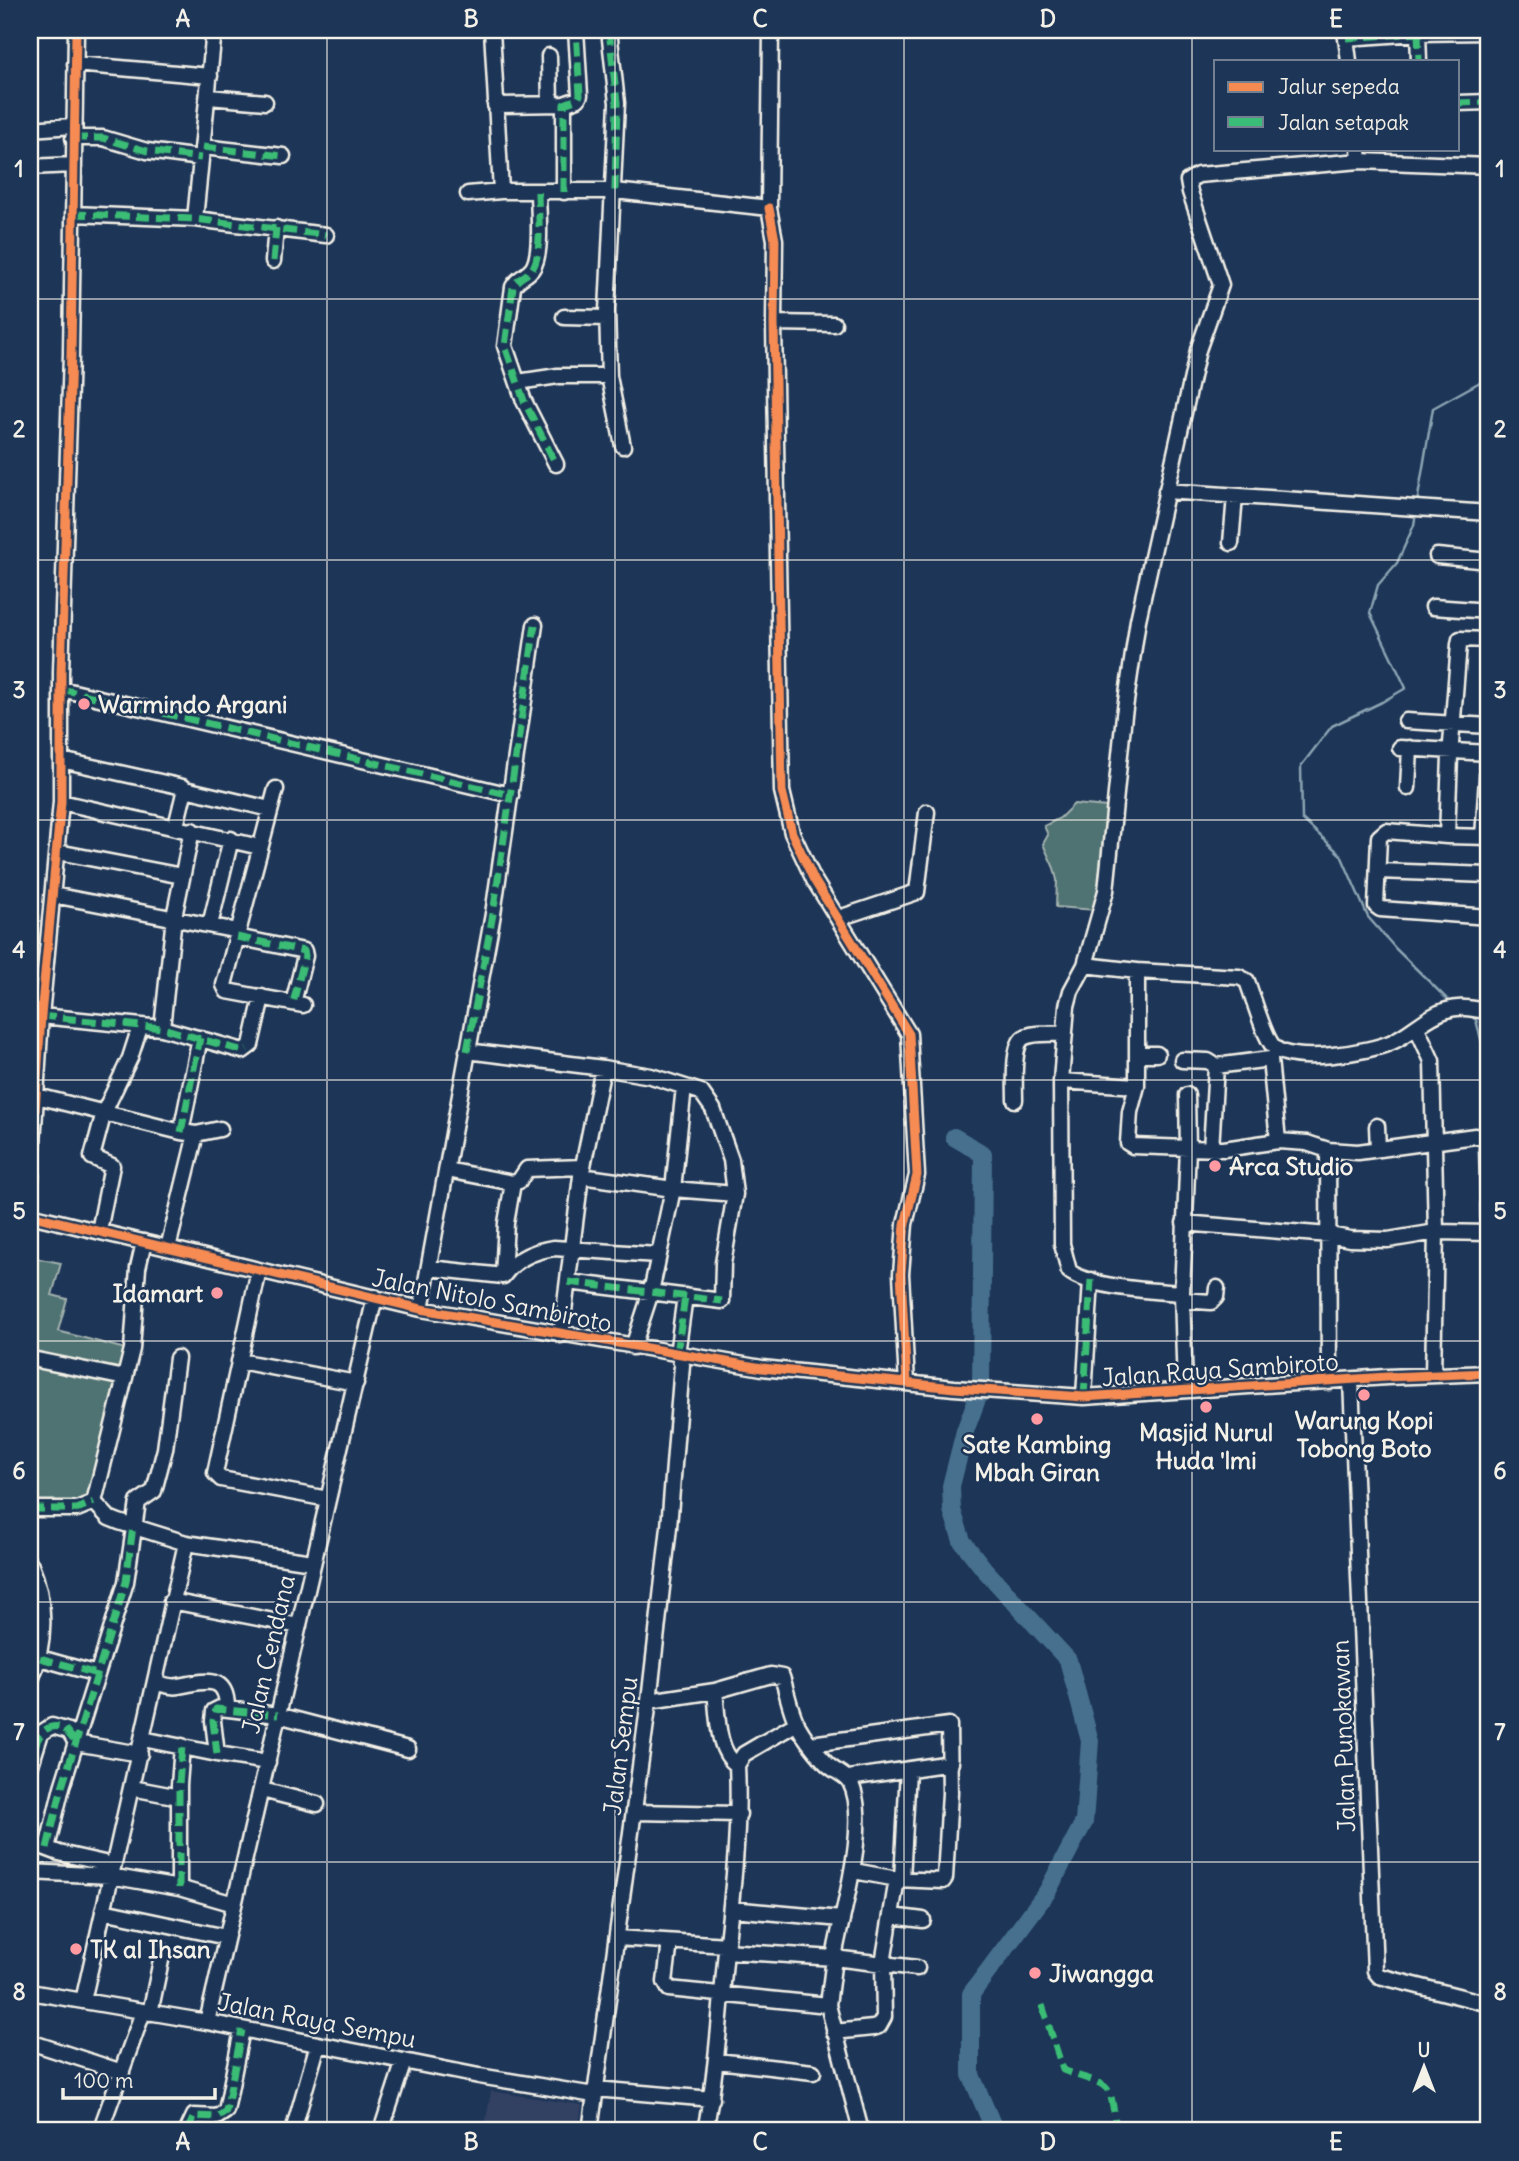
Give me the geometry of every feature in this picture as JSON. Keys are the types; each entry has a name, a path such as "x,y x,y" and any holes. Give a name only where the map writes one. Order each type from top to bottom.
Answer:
{"street":[{"path":"33,1216 30,1194 41,1016 61,802 61,689 76,30"},
{"path":"195,219 214,30"},
{"path":"492,30 501,191"},
{"path":"495,105 557,104 578,100 580,95 576,30"},
{"path":"609,30 617,103 615,191 607,317 609,376 623,446"},
{"path":"771,30 769,208 775,231 774,323 782,791 792,833 814,880 909,1034 917,1175 905,1224 901,1274 907,1383"},
{"path":"1349,60 1345,34 1489,32"},
{"path":"1418,33 1419,60"},
{"path":"549,56 557,104 564,192"},
{"path":"75,64 210,76"},
{"path":"209,97 265,102"},
{"path":"1460,103 1489,102"},
{"path":"30,130 73,132 146,151 283,156"},
{"path":"1217,1288 1216,1297 1211,1302 1091,1280 1069,1271 1062,1244 1061,1081 1067,1006 1071,991 1085,965 1106,891 1138,620 1198,350 1221,285 1188,180 1198,176 1360,155 1489,166"},
{"path":"30,167 73,165"},
{"path":"468,194 501,191 615,191 769,208"},
{"path":"538,192 537,256 530,272 517,279 513,287 505,341 524,401 556,464"},
{"path":"73,214 195,219 326,234"},
{"path":"273,261 276,228"},
{"path":"564,317 607,317"},
{"path":"774,323 834,324"},
{"path":"518,382 558,376 609,376"},
{"path":"1166,491 1489,513 1489,505"},
{"path":"1231,543 1235,496"},
{"path":"1437,556 1489,561"},
{"path":"1433,607 1489,611"},
{"path":"421,1309 493,914 535,625"},
{"path":"1447,836 1460,639 1489,640"},
{"path":"61,689 511,795"},
{"path":"1408,788 1411,721 1489,726"},
{"path":"1408,748 1489,751 1486,837 1386,831 1378,837 1376,905 1380,909 1489,917"},
{"path":"61,760 270,809"},
{"path":"176,826 185,789"},
{"path":"53,895 210,925 237,934 304,951 298,1004 225,989 224,985 237,934 270,809 276,789"},
{"path":"61,802 260,847"},
{"path":"839,918 917,892 927,812"},
{"path":"162,1028 174,917 192,830"},
{"path":"210,925 231,839"},
{"path":"58,852 182,876"},
{"path":"1378,871 1489,875"},
{"path":"1085,965 1137,971 1239,976 1247,981 1272,1053 1278,1141"},
{"path":"1137,971 1137,1086 1130,1112 1128,1143 1133,1146 1211,1149 1255,1146 1278,1141 1307,1143 1328,1150 1358,1152 1475,1136 1486,1140 1489,1225"},
{"path":"41,1016 162,1028 243,1051 251,1045 262,997"},
{"path":"1182,1060 1208,1061 1216,1066 1272,1053 1325,1057 1369,1050 1390,1044 1417,1028 1429,1016 1451,1008 1489,1011"},
{"path":"99,1231 112,1166 92,1157 104,1112 130,1058 140,1027"},
{"path":"1417,1028 1432,1061 1436,1232 1433,1375"},
{"path":"1015,1100 1016,1056 1020,1041 1023,1037 1033,1035 1064,1034"},
{"path":"168,1248 188,1133 200,1038"},
{"path":"467,1051 651,1076 701,1092 713,1109 731,1160 735,1194 723,1263 722,1301 568,1282"},
{"path":"1138,1054 1157,1054"},
{"path":"1211,1149 1216,1066"},
{"path":"561,1335 582,1172 603,1068"},
{"path":"1061,1081 1137,1086"},
{"path":"633,1347 651,1292 673,1189 684,1087"},
{"path":"1185,1390 1182,1297 1188,1148 1187,1095"},
{"path":"37,1096 188,1133 220,1129"},
{"path":"1377,1126 1378,1149"},
{"path":"1328,1150 1329,1382"},
{"path":"447,1170 513,1183 519,1181 527,1169 582,1172 673,1189 735,1194"},
{"path":"503,1276 506,1223 513,1183"},
{"name":"Jalan Nitolo Sambiroto","path":"33,1216 421,1309 682,1357 954,1388"},
{"path":"1184,1223 1329,1235 1350,1240 1388,1240 1436,1232 1489,1233"},
{"path":"94,1502 132,1349 138,1268 144,1242"},
{"path":"503,1276 512,1264 542,1250 572,1248 657,1255"},
{"path":"430,1268 503,1276"},
{"path":"260,1270 215,1469 217,1477 328,1499"},
{"path":"1084,1397 1091,1280"},
{"name":"Jalan Sempu","path":"590,2131 635,1812 669,1527 685,1296"},
{"name":"Jalan Cendana","path":"207,2022 375,1297"},
{"path":"47,1848 61,1787 126,1582 138,1502 154,1492 162,1466 177,1358"},
{"path":"37,1360 125,1378"},
{"path":"239,1362 356,1383"},
{"name":"Jalan Raya Sambiroto","path":"954,1388 1084,1397 1489,1373"},
{"name":"Jalan Punokawan","path":"1351,1380 1375,1970 1379,1976 1489,2004"},
{"path":"94,1502 109,1518 186,1544 313,1562"},
{"path":"30,1509 77,1509 94,1502"},
{"path":"83,2001 186,1544"},
{"path":"30,1563 41,1600 42,1643 40,1658 30,1682"},
{"path":"172,1601 299,1626"},
{"path":"40,1658 97,1674"},
{"path":"649,1701 715,1691 771,1675 782,1677 797,1724 831,1769 849,1778 951,1763"},
{"path":"156,1683 176,1687 194,1682 215,1682 225,1694 227,1708"},
{"path":"715,1691 723,1745 727,1756 737,1765"},
{"path":"217,1754 214,1711 227,1708 278,1715 408,1749"},
{"path":"811,1744 948,1723 951,1763 945,1878 943,1881 934,1882 854,1871"},
{"path":"705,2131 717,2061 733,1909 739,1814 737,1765 744,1754 797,1724"},
{"path":"30,1768 37,1741 46,1728 52,1726 64,1728 76,1742 140,1754"},
{"path":"143,1739 268,1762"},
{"path":"178,1888 178,1797 182,1746"},
{"path":"834,2032 879,2026 884,2017 883,1963 900,1879 908,1770"},
{"path":"849,1778 857,1821 854,1871 841,1919 828,2005 862,2131"},
{"path":"132,1788 178,1797"},
{"path":"262,1790 317,1804"},
{"path":"635,1812 739,1814"},
{"path":"30,1842 112,1870 234,1904"},
{"path":"30,1872 112,1870"},
{"path":"733,1909 841,1919"},
{"path":"103,1911 226,1937"},
{"path":"892,1916 923,1920"},
{"path":"617,1938 834,1958 853,1964 883,1963 918,1968"},
{"path":"670,1942 666,1986 672,1990 828,2005"},
{"path":"117,2131 101,2129 146,2013 163,1951"},
{"name":"Jalan Raya Sempu","path":"30,1992 207,2022 479,2076 595,2092 712,2099"},
{"path":"187,2131 194,2116 217,2117 226,2111 242,2030"},
{"path":"30,2042 122,2073"},
{"path":"293,2131 318,2044"},
{"path":"381,2131 404,2061"},
{"path":"717,2061 813,2072"}],"shaded area":[{"path":"491,2091 582,2105 578,2131 484,2131"}],"green space":[{"path":"1074,804 1107,807 1096,910 1056,907 1057,880 1043,844 1048,835 1044,826 1060,818"},
{"path":"30,1257 61,1263 52,1295 67,1299 58,1331 129,1350 94,1502 76,1518 30,1512"}],"waterway":[{"path":"1417,503 1433,408 1489,377"},
{"path":"1416,513 1414,525 1397,563 1378,585 1370,613 1406,688 1332,726 1301,766 1302,819 1341,855 1368,917 1452,1004"},
{"path":"1470,1015 1476,1020 1483,1047 1489,1055"},
{"path":"954,1137 983,1154 981,1388 965,1431 951,1486 952,1510 962,1541 984,1569 1068,1660 1090,1741 1084,1822 1047,1892 971,1994 971,2075 995,2131"}],"marked path":[{"path":"564,192 564,104 578,99 580,95 576,30"},
{"path":"609,30 617,103 615,191"},
{"path":"1346,38 1489,32"},
{"path":"1418,33 1419,60"},
{"path":"1460,103 1489,102"},
{"path":"73,138 103,138 147,151 201,158"},
{"path":"203,147 283,156"},
{"path":"538,192 538,254 532,269 513,287 505,346 524,401 556,464"},
{"path":"73,214 195,219 326,235"},
{"path":"273,261 276,228"},
{"path":"467,1051 493,914 535,625"},
{"path":"61,689 511,795"},
{"path":"237,937 304,951 293,1003"},
{"path":"41,1016 162,1028 243,1051 247,1049"},
{"path":"181,1132 200,1038"},
{"path":"1084,1397 1091,1280"},
{"path":"568,1282 722,1301"},
{"path":"677,1354 685,1296"},
{"path":"30,1509 77,1509 94,1502"},
{"path":"47,1848 62,1787 126,1582 133,1526"},
{"path":"40,1658 97,1674"},
{"path":"217,1754 213,1721 216,1709 278,1715"},
{"path":"30,1768 39,1737 48,1728 64,1728 76,1743"},
{"path":"179,1888 179,1785 182,1746"},
{"path":"1042,2005 1063,2070 1105,2087 1112,2101 1116,2131"},
{"path":"187,2131 194,2116 217,2117 226,2111 242,2030"}],"cycle path":[{"path":"30,1192 41,1016 61,802 61,673 71,354 76,30"},
{"path":"769,208 775,240 782,791 792,833 814,880 909,1034 917,1175 905,1224 901,1274 907,1383"},
{"path":"30,1215 421,1309 762,1368 954,1388 1084,1397 1489,1373"}],"place":[{"name":"Warmindo Argani","path":"84,704"},
{"name":"Arca Studio","path":"1215,1166"},
{"name":"Idamart","path":"217,1293"},
{"name":"Warung Kopi Tobong Boto","path":"1364,1395"},
{"name":"Masjid Nurul Huda 'lmi","path":"1206,1407"},
{"name":"Sate Kambing Mbah Giran","path":"1037,1419"},
{"name":"TK al Ihsan","path":"76,1949"},
{"name":"Jiwangga","path":"1035,1973"}]}
